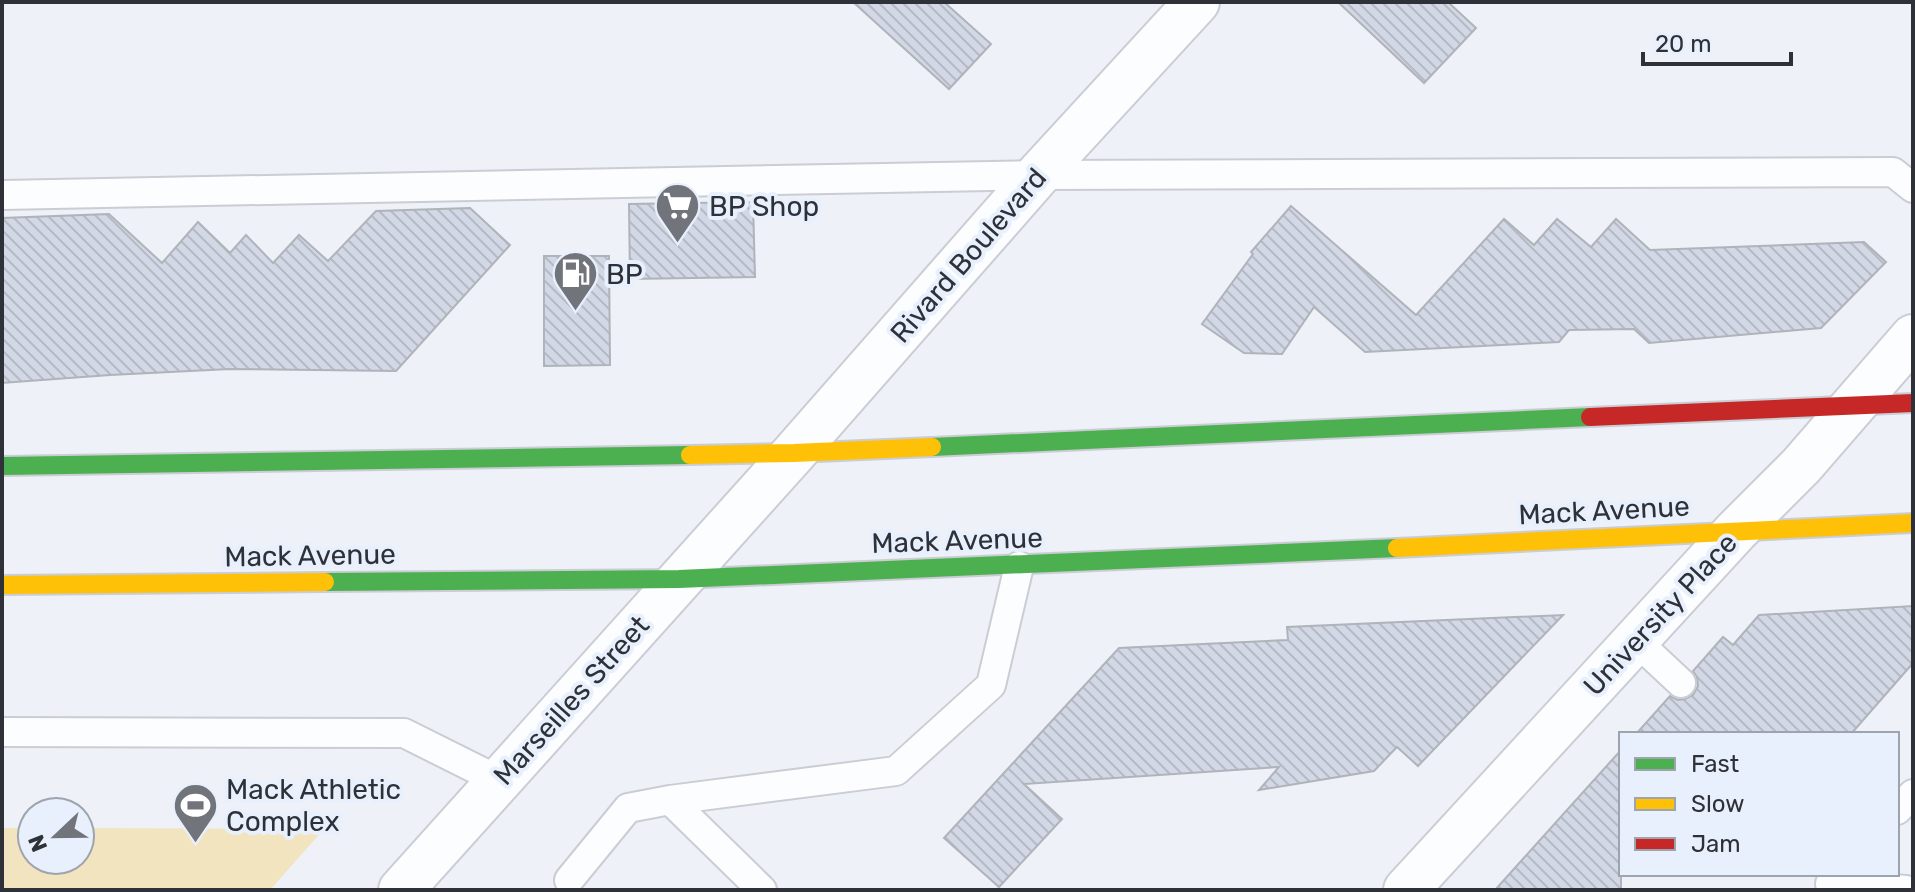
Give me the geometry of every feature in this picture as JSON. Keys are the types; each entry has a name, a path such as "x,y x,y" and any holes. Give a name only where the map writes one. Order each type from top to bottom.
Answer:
{"main road":[{"path":"2,466 794,453 1913,403"},
{"name":"Mack Avenue","path":"2,585 679,579 1019,566 1913,523"}],"street":[{"name":"Rivard Boulevard","path":"742,511 1038,175 1197,2"},
{"name":"University Place","path":"1406,890 1736,531 1801,466 1913,337"},
{"name":"Marseilles Street","path":"401,890 742,511"}],"lane":[{"path":"2,195 1038,175 1893,172 1913,188"},
{"path":"569,880 628,808 896,771 991,685 1019,566"},
{"path":"1635,640 1681,683"},
{"path":"2,732 404,733 500,781"},
{"path":"670,800 762,890"},
{"path":"1831,883 1906,890"}],"shaded area":[{"name":"Mack Athletic Complex","path":"2,828 16,828 16,876 96,876 96,828 324,829 270,890 2,890"}],"building":[{"path":"853,2 944,2 991,44 949,89"},
{"path":"1338,2 1448,2 1476,28 1424,83"},
{"path":"753,202 755,277 630,279 629,204"},
{"path":"1291,206 1416,315 1504,219 1534,245 1557,219 1591,247 1616,219 1650,250 1864,242 1886,262 1821,328 1649,343 1634,329 1569,330 1559,342 1365,352 1314,307 1282,354 1244,353 1202,324 1253,254 1251,252"},
{"path":"470,208 510,245 396,371 230,369 2,383 2,218 109,214 162,263 198,222 230,253 246,235 273,263 299,235 328,261 376,211"},
{"path":"544,256 609,256 610,365 544,366"},
{"path":"1913,606 1913,663 1853,732 1638,732 1670,696 1678,700 1693,695 1698,686 1693,671 1723,637 1733,645 1759,615"},
{"path":"1563,615 1418,766 1397,747 1374,771 1259,790 1279,767 1024,784 1062,819 999,887 944,838 1119,648 1288,640 1287,627"},
{"path":"1619,752 1621,890 1495,890"}],"traffic: fast":[{"path":"932,447 1590,417"},
{"path":"2,466 690,455"},
{"path":"325,582 679,579 1397,548"}],"traffic: slow":[{"path":"690,455 932,447"},
{"path":"1397,548 1913,523"},
{"path":"2,585 325,582"}],"traffic: jam":[{"path":"1590,417 1913,403"}],"place":[{"name":"BP Shop","path":"678,245"},
{"name":"BP","path":"575,313"},
{"name":"Mack Athletic Complex","path":"195,844"}]}
